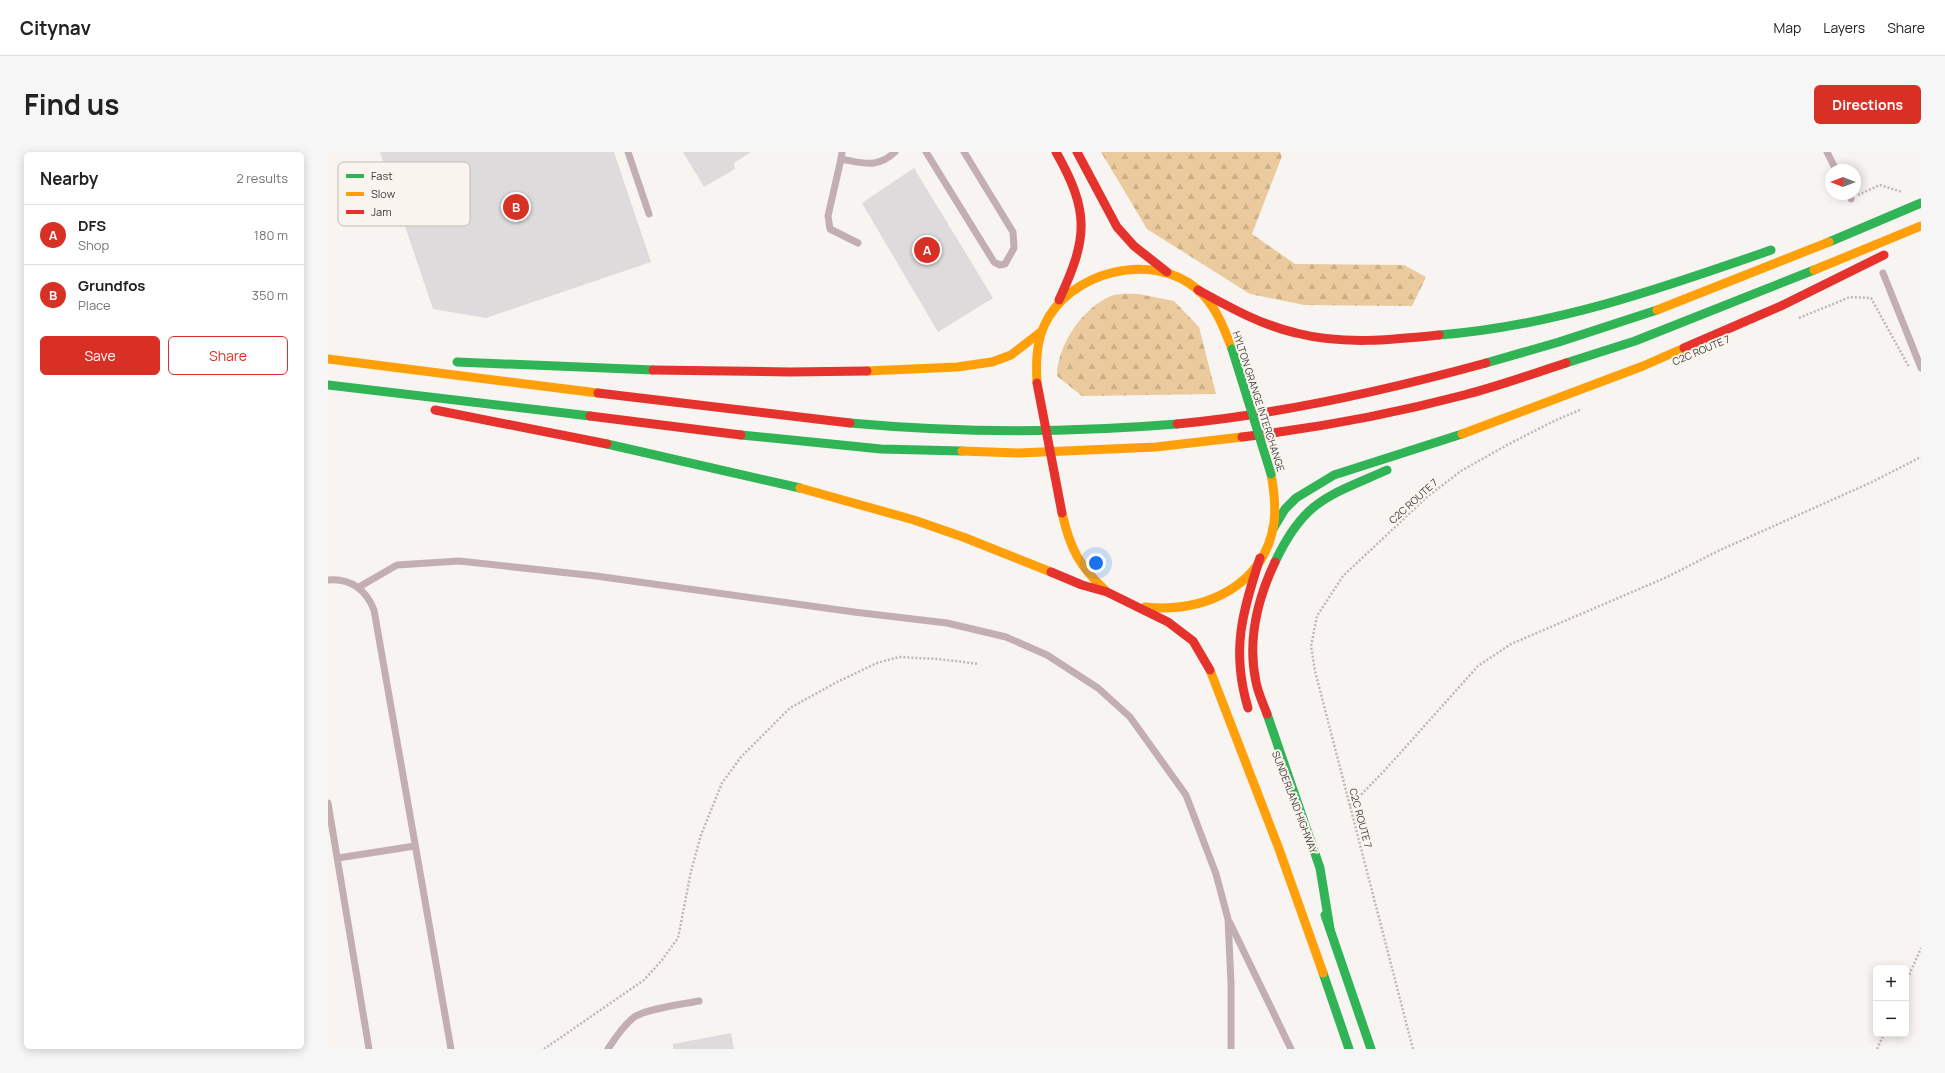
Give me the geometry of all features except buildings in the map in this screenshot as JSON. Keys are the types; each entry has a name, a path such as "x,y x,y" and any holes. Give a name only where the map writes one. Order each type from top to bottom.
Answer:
{"highway":[{"path":"1055,309 1076,263 1081,244 1082,228 1082,207 1075,187 1056,152"},
{"path":"1077,152 1113,220 1123,235 1140,252 1170,274"},
{"path":"328,359 736,410 887,426 957,430 1072,429 1217,420 1290,408 1392,387 1558,343 1627,320 1738,278 1921,203"},
{"path":"328,385 530,408 730,434 881,449 1018,453 1156,448 1292,431 1356,419 1464,395 1635,340 1739,301 1921,226"},
{"path":"1902,244 1921,232"},
{"path":"1198,290 1261,321 1295,333 1352,339 1392,340 1490,330 1527,324 1580,311 1663,287 1779,248"},
{"path":"1273,529 1285,509 1296,498 1310,488 1334,475 1441,442 1642,366 1783,305 1890,251"},
{"name":"HYLTON GRANGE INTERCHANGE","path":"1107,592 1090,577 1078,561 1069,544 1037,384 1036,358 1042,331 1047,319 1071,292 1093,278 1112,272 1139,269 1170,274 1198,290 1214,309 1232,349 1271,474 1275,503 1273,529 1260,558 1244,581 1207,600 1188,606 1168,609 1136,605"},
{"path":"447,362 730,373 879,371 975,365 1002,360 1011,355 1042,331"},
{"path":"328,355 407,359"},
{"path":"328,390 397,403"},
{"path":"428,409 643,451 786,484 914,520 970,540 1082,585 1107,592 1168,622 1184,633 1196,646 1210,669 1284,864 1349,1049"},
{"path":"1406,462 1441,442"},
{"path":"1330,928 1320,868 1256,683 1252,665 1253,629 1258,607 1284,544 1294,525 1306,512 1322,500 1393,468"},
{"path":"1251,715 1239,678 1237,651 1240,625 1245,602 1260,558"},
{"path":"1312,878 1371,1049"}],"lane":[{"path":"628,152 649,214"},
{"path":"858,243 830,229 828,216 841,155 873,164 888,159 895,152"},
{"path":"926,152 994,262 1000,265 1005,264 1014,248 1013,232 964,152"},
{"path":"1827,152 1833,164"},
{"path":"1883,273 1921,368"},
{"path":"359,587 397,565 459,561 596,576 854,612 947,623 1006,637 1047,655 1098,688 1130,717 1186,795 1216,874 1228,919 1291,1049"},
{"path":"328,580 343,580 359,587 369,597 374,610 451,1049"},
{"path":"328,803 370,1049"},
{"path":"338,858 415,846"},
{"path":"1228,919 1231,983 1231,1049"},
{"path":"608,1049 618,1034 634,1017 657,1009 699,1001"}],"path":[{"path":"1861,192 1880,185 1901,193"},
{"path":"1792,321 1850,297 1871,298 1910,368"},
{"name":"C2C ROUTE 7","path":"1413,1049 1315,671 1311,646 1317,616 1343,576 1433,493 1462,471 1507,445 1554,421 1583,409"},
{"path":"1350,806 1385,770 1478,666 1511,644 1666,577 1718,551 1872,482 1921,457"},
{"path":"544,1049 644,980 662,960 678,938 691,871 700,835 722,783 741,757 790,708 838,682 876,664 899,657 938,659 980,664"},
{"path":"1909,975 1921,948"},
{"path":"1878,1049 1883,1037"}],"green space":[{"path":"1101,152 1280,152 1282,156 1252,234 1295,264 1404,265 1426,277 1412,306 1304,305 1250,294 1147,229"},
{"path":"1139,294 1174,301 1199,327 1216,394 1082,396 1057,376 1058,364 1066,341 1073,329 1090,309 1114,295"}],"traffic: fast":[{"path":"1829,242 1921,203"},
{"path":"1439,335 1482,330 1566,314 1649,291 1771,250"},
{"path":"1566,363 1635,341 1814,270"},
{"path":"1486,363 1559,342 1657,310"},
{"path":"1232,349 1271,474"},
{"path":"457,362 653,370"},
{"path":"328,385 590,416"},
{"path":"850,423 932,429 1014,431 1095,429 1177,424"},
{"path":"1273,529 1285,509 1296,498 1334,475 1462,434"},
{"path":"741,435 881,449 962,451"},
{"path":"607,444 800,488"},
{"path":"1275,562 1296,525 1320,502 1333,494 1387,470"},
{"path":"1267,714 1320,868 1330,929"},
{"path":"1325,915 1371,1049"},
{"path":"1323,973 1349,1049"}],"traffic: slow":[{"path":"1814,270 1921,226"},
{"path":"1657,310 1829,242"},
{"path":"1037,383 1039,340 1044,326 1056,307 1072,292 1091,280 1112,273 1135,269 1157,271 1178,277 1197,289 1214,309 1232,349"},
{"path":"867,371 957,367 992,362 1011,355 1042,331"},
{"path":"1462,434 1643,366 1684,348"},
{"path":"328,359 598,393"},
{"path":"962,451 1019,453 1156,447 1242,437"},
{"path":"1145,607 1167,608 1209,600 1228,591 1244,579 1258,564 1268,545 1274,523 1275,510 1271,474"},
{"path":"800,488 914,520 963,537 1051,572"},
{"path":"1062,513 1068,536 1077,556 1088,573 1105,590"},
{"path":"1210,670 1279,849 1323,973"}],"traffic: jam":[{"path":"1056,152 1075,192 1080,209 1081,225 1080,242 1076,259 1059,300"},
{"path":"1077,152 1117,227 1134,246 1167,272"},
{"path":"1684,348 1783,305 1884,255"},
{"path":"1198,290 1233,309 1270,325 1283,330 1314,337 1367,340 1439,335"},
{"path":"1177,424 1216,420 1294,408 1371,392 1486,363"},
{"path":"1242,437 1326,425 1437,402 1503,384 1566,363"},
{"path":"653,370 790,372 867,371"},
{"path":"1037,383 1062,513"},
{"path":"598,393 850,423"},
{"path":"435,410 607,444"},
{"path":"590,416 741,435"},
{"path":"1248,708 1240,668 1241,632 1248,597 1260,558"},
{"path":"1267,714 1259,694 1253,666 1253,636 1255,620 1263,591 1275,562"},
{"path":"1051,572 1082,585 1107,592 1168,622 1193,641 1210,670"}],"place":[{"name":"Grundfos","path":"516,207"},
{"name":"DFS","path":"927,250"}]}
